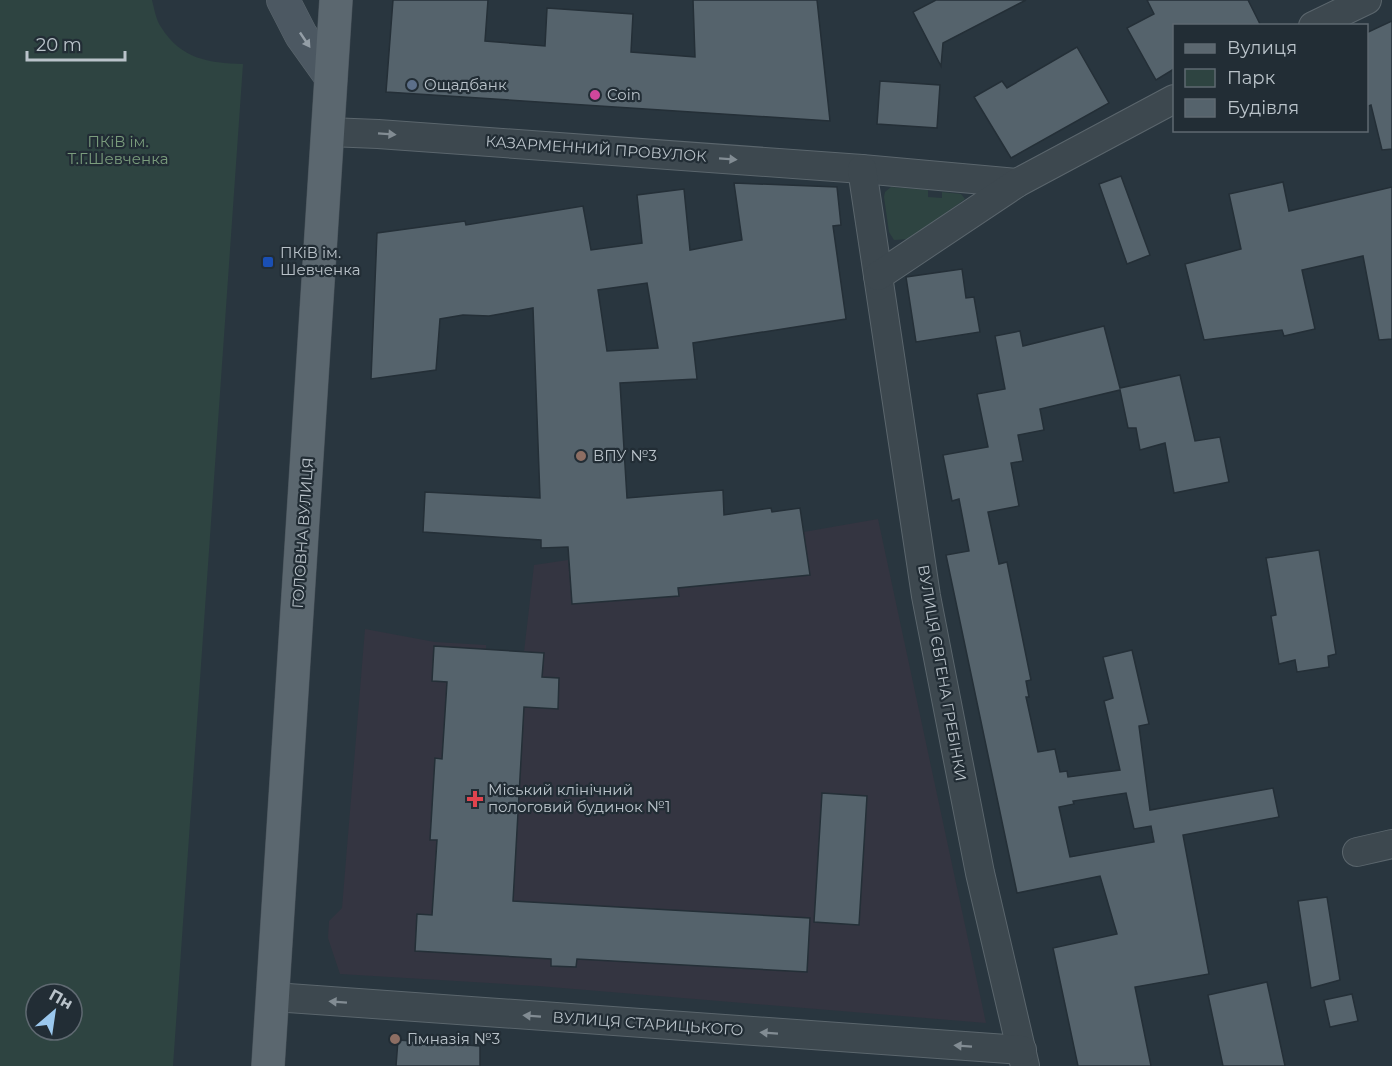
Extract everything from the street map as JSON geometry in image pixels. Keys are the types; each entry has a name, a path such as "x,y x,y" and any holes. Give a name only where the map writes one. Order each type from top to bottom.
{"main road":[{"path":"283,0 301,35 331,77"},
{"name":"ГОЛОВНА ВУЛИЦЯ","path":"268,1066 336,0"}],"street":[{"path":"1317,24 1367,0"},
{"path":"878,276 1017,183 1173,100"},
{"name":"КАЗАРМЕННИЙ ПРОВУЛОК","path":"329,132 862,169 1017,183"},
{"name":"ВУЛИЦЯ ЄВГЕНА ГРЕБІНКИ","path":"862,169 927,596 980,873 1023,1058"},
{"path":"1357,852 1392,844"},
{"name":"ВУЛИЦЯ СТАРИЦЬКОГО","path":"274,998 1023,1058"}],"shaded area":[{"path":"878,519 986,1023 538,986 340,974 328,938 329,921 342,908 365,629 435,642 486,645 486,650 524,652 534,565 568,560 572,604 679,596 678,588 738,582 735,544"}],"green space":[{"name":"ПКіВ ім. Т.Г.Шевченка","path":"0,0 152,0 159,24 177,46 187,53 207,60 243,64 173,1066 0,1066"},
{"path":"891,187 928,190 928,197 942,198 942,192 961,194 965,199 910,239 894,240 889,232 884,197 885,192"}],"building":[{"path":"393,0 488,0 485,41 545,46 547,8 633,14 631,52 695,57 693,0 817,0 830,121 386,92"},
{"path":"936,0 1026,0 943,43 941,66 913,12"},
{"path":"1147,0 1248,0 1260,24 1173,24 1173,70 1156,80 1127,28 1154,14"},
{"path":"1392,21 1392,149 1382,150 1371,105 1368,106 1368,32"},
{"path":"1077,47 1109,103 1011,158 974,97 1002,81 1007,88"},
{"path":"880,81 940,85 937,128 877,124"},
{"path":"1121,176 1150,255 1127,264 1099,184"},
{"path":"1283,182 1289,211 1392,187 1392,339 1379,340 1363,256 1302,270 1315,329 1284,336 1282,330 1204,340 1185,264 1241,249 1229,194"},
{"path":"734,183 837,187 841,225 833,226 846,319 693,343 697,379 620,383 627,498 723,490 724,515 771,508 772,512 800,508 810,575 678,588 679,596 572,604 568,547 541,548 541,540 423,532 425,492 540,498 533,308 489,316 463,315 440,319 436,370 371,379 377,233 465,221 466,225 583,206 591,250 642,243 637,195 684,189 690,250 742,240","holes":["647,283 658,348 607,351 598,290"]},
{"path":"962,269 966,298 974,297 980,332 916,342 906,277"},
{"path":"1104,326 1120,388 1180,375 1195,441 1220,437 1229,482 1174,493 1165,443 1140,450 1136,428 1128,428 1120,390 1040,409 1044,430 1018,435 1023,461 1011,463 1019,506 988,512 999,564 1007,562 1031,680 1026,681 1029,697 1026,697 1038,752 1055,749 1060,772 1067,771 1068,777 1120,770 1104,701 1113,698 1103,657 1132,650 1149,724 1139,726 1150,810 1273,788 1279,817 1183,835 1209,974 1135,987 1151,1066 1078,1066 1053,948 1117,934 1100,876 1017,893 946,555 969,551 959,499 952,501 943,455 988,447 977,394 1005,389 995,336 1020,331 1023,346","holes":["1126,793 1134,829 1151,826 1154,842 1070,857 1059,807 1074,804 1073,801"]},
{"path":"1319,550 1336,654 1328,656 1329,667 1297,672 1295,660 1279,664 1271,616 1276,615 1266,558"},
{"path":"434,646 544,653 542,677 559,678 558,709 524,707 513,901 810,918 807,972 577,959 576,967 551,966 551,959 415,951 417,914 432,915 437,840 430,840 435,758 442,759 447,682 432,681"},
{"path":"822,793 867,796 859,925 814,922"},
{"path":"1327,897 1340,980 1311,988 1298,901"},
{"path":"1267,982 1285,1066 1223,1066 1208,995"},
{"path":"1352,994 1358,1021 1330,1027 1324,1000"},
{"path":"398,1040 480,1046 480,1066 396,1066"}],"place":[{"name":"Ощадбанк","path":"412,85"},
{"name":"Coin","path":"595,95"},
{"name":"ПКіВ ім. Шевченка","path":"268,262"},
{"name":"ВПУ №3","path":"581,456"},
{"name":"Міський клінічний пологовий будинок №1","path":"475,799"},
{"name":"Гімназія №3","path":"395,1039"}]}
